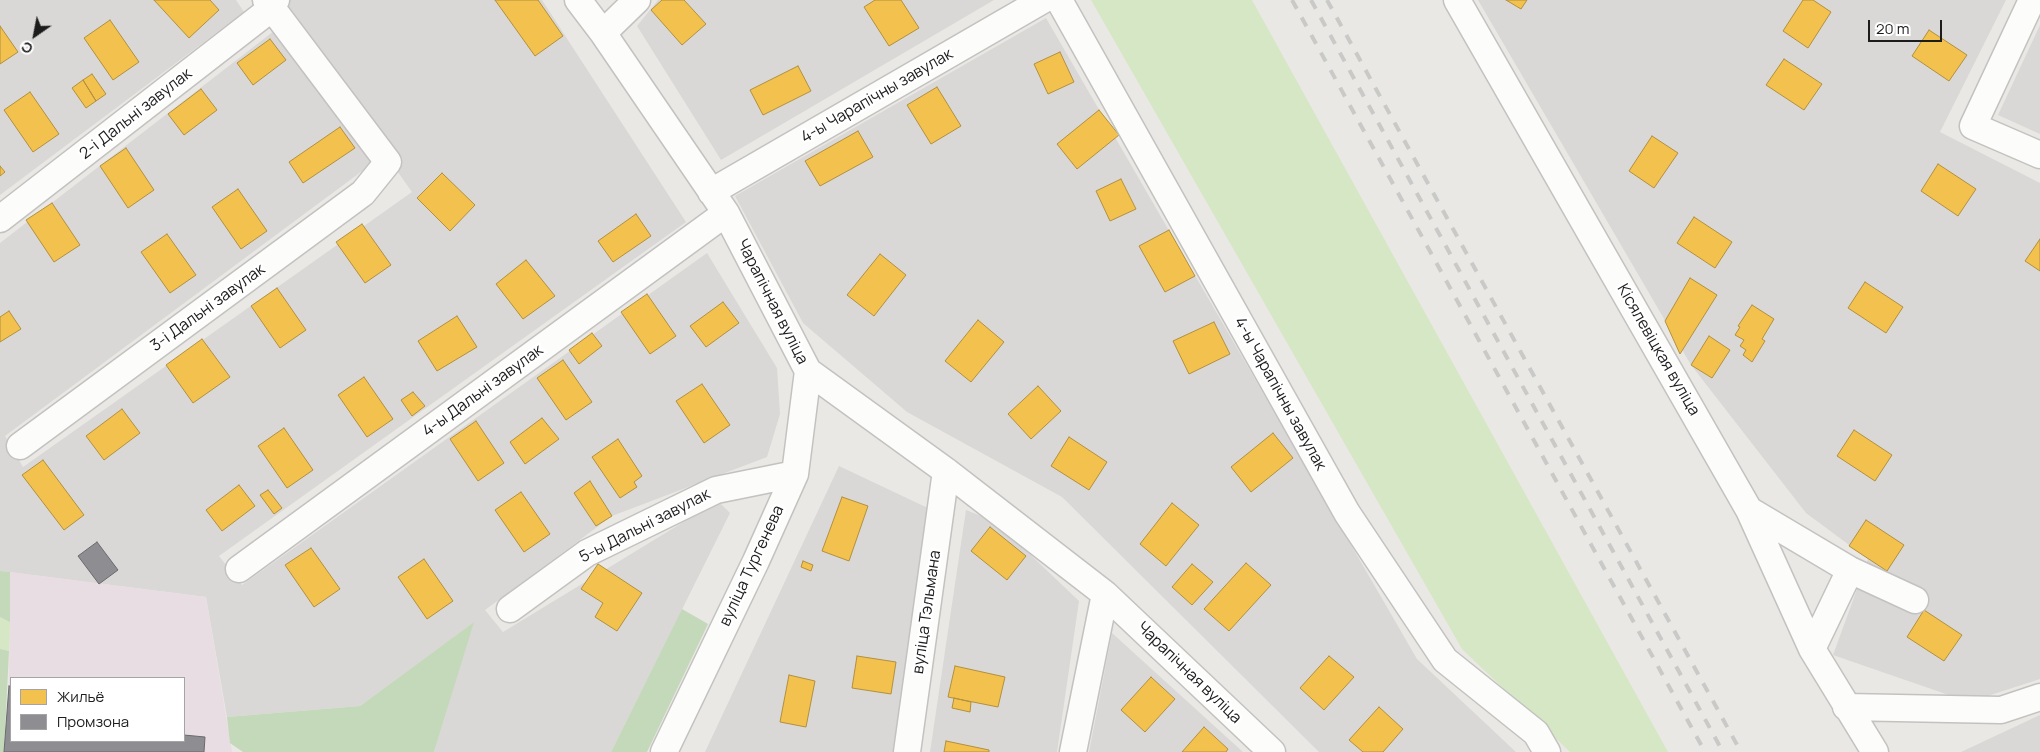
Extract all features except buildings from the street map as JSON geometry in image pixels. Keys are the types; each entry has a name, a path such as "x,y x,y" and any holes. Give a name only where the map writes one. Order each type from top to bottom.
{"street":[{"name":"Чарапічная вуліца","path":"578,0 603,33 726,213 808,371 946,471 1106,594 1272,752"},
{"path":"603,33 636,0"},
{"name":"4-ы Чарапічны завулак","path":"711,192 1043,0"},
{"name":"4-ы Чарапічны завулак","path":"1059,0 1347,514 1445,660 1536,733 1547,752"},
{"name":"Кісялевіцкая вуліца","path":"1457,0 1749,510 1812,648 1875,752"},
{"path":"2032,0 1973,126 2040,155"},
{"name":"3-і Дальні завулак","path":"20,446 363,193 388,162 271,3"},
{"name":"2-і Дальні завулак","path":"0,219 271,3"},
{"name":"4-ы Дальні завулак","path":"239,569 726,213"},
{"name":"вуліца Тургенева","path":"664,752 756,561 795,474 808,371"},
{"name":"вуліца Тэльмана","path":"907,752 946,471"},
{"name":"5-ы Дальні завулак","path":"510,609 587,552 716,490 795,474"},
{"path":"1749,510 1850,570 1915,600"},
{"path":"1812,648 1850,570"},
{"path":"1073,752 1106,594"},
{"path":"1846,707 2001,710 2040,697"}],"shaded area":[{"path":"0,0 236,0 244,12 0,195"},
{"path":"276,0 542,0 686,222 219,556 242,585 707,253 777,368 780,414 767,457 612,516 485,610 503,632 718,501 730,513 611,752 434,752 473,623 360,706 227,717 206,597 0,571 0,243 274,31 373,163 5,436 23,467 412,192"},
{"path":"658,0 994,0 721,160 637,26"},
{"path":"1478,0 2006,0 1940,132 2040,183 2040,679 1969,702 1833,655 1868,559 1806,513 1691,365"},
{"path":"1046,18 1417,659 1516,752 1319,752 1062,497 907,412 803,323 735,196"},
{"path":"2040,25 2040,134 1998,115"},
{"path":"839,466 930,509 894,752 705,752"},
{"path":"966,510 996,522 1079,601 1057,752 930,752"},
{"path":"10,572 206,597 232,752 4,752 9,686"},
{"path":"1112,633 1243,752 1089,752"},
{"path":"2040,715 2040,752 1961,752"}],"green space":[{"path":"1091,0 1252,0 1668,752 1570,752 1462,649"},
{"path":"0,571 10,572 10,622 0,617"},
{"path":"682,609 708,624 647,752 611,752"},
{"path":"0,617 10,622 9,651 0,649"},
{"path":"474,622 434,752 243,752 230,743 227,717 360,706"},
{"path":"0,649 9,651 4,752 0,752"}],"railway":[{"path":"1292,0 1705,752"},
{"path":"1311,0 1723,752"},
{"path":"1327,0 1741,752"}]}
